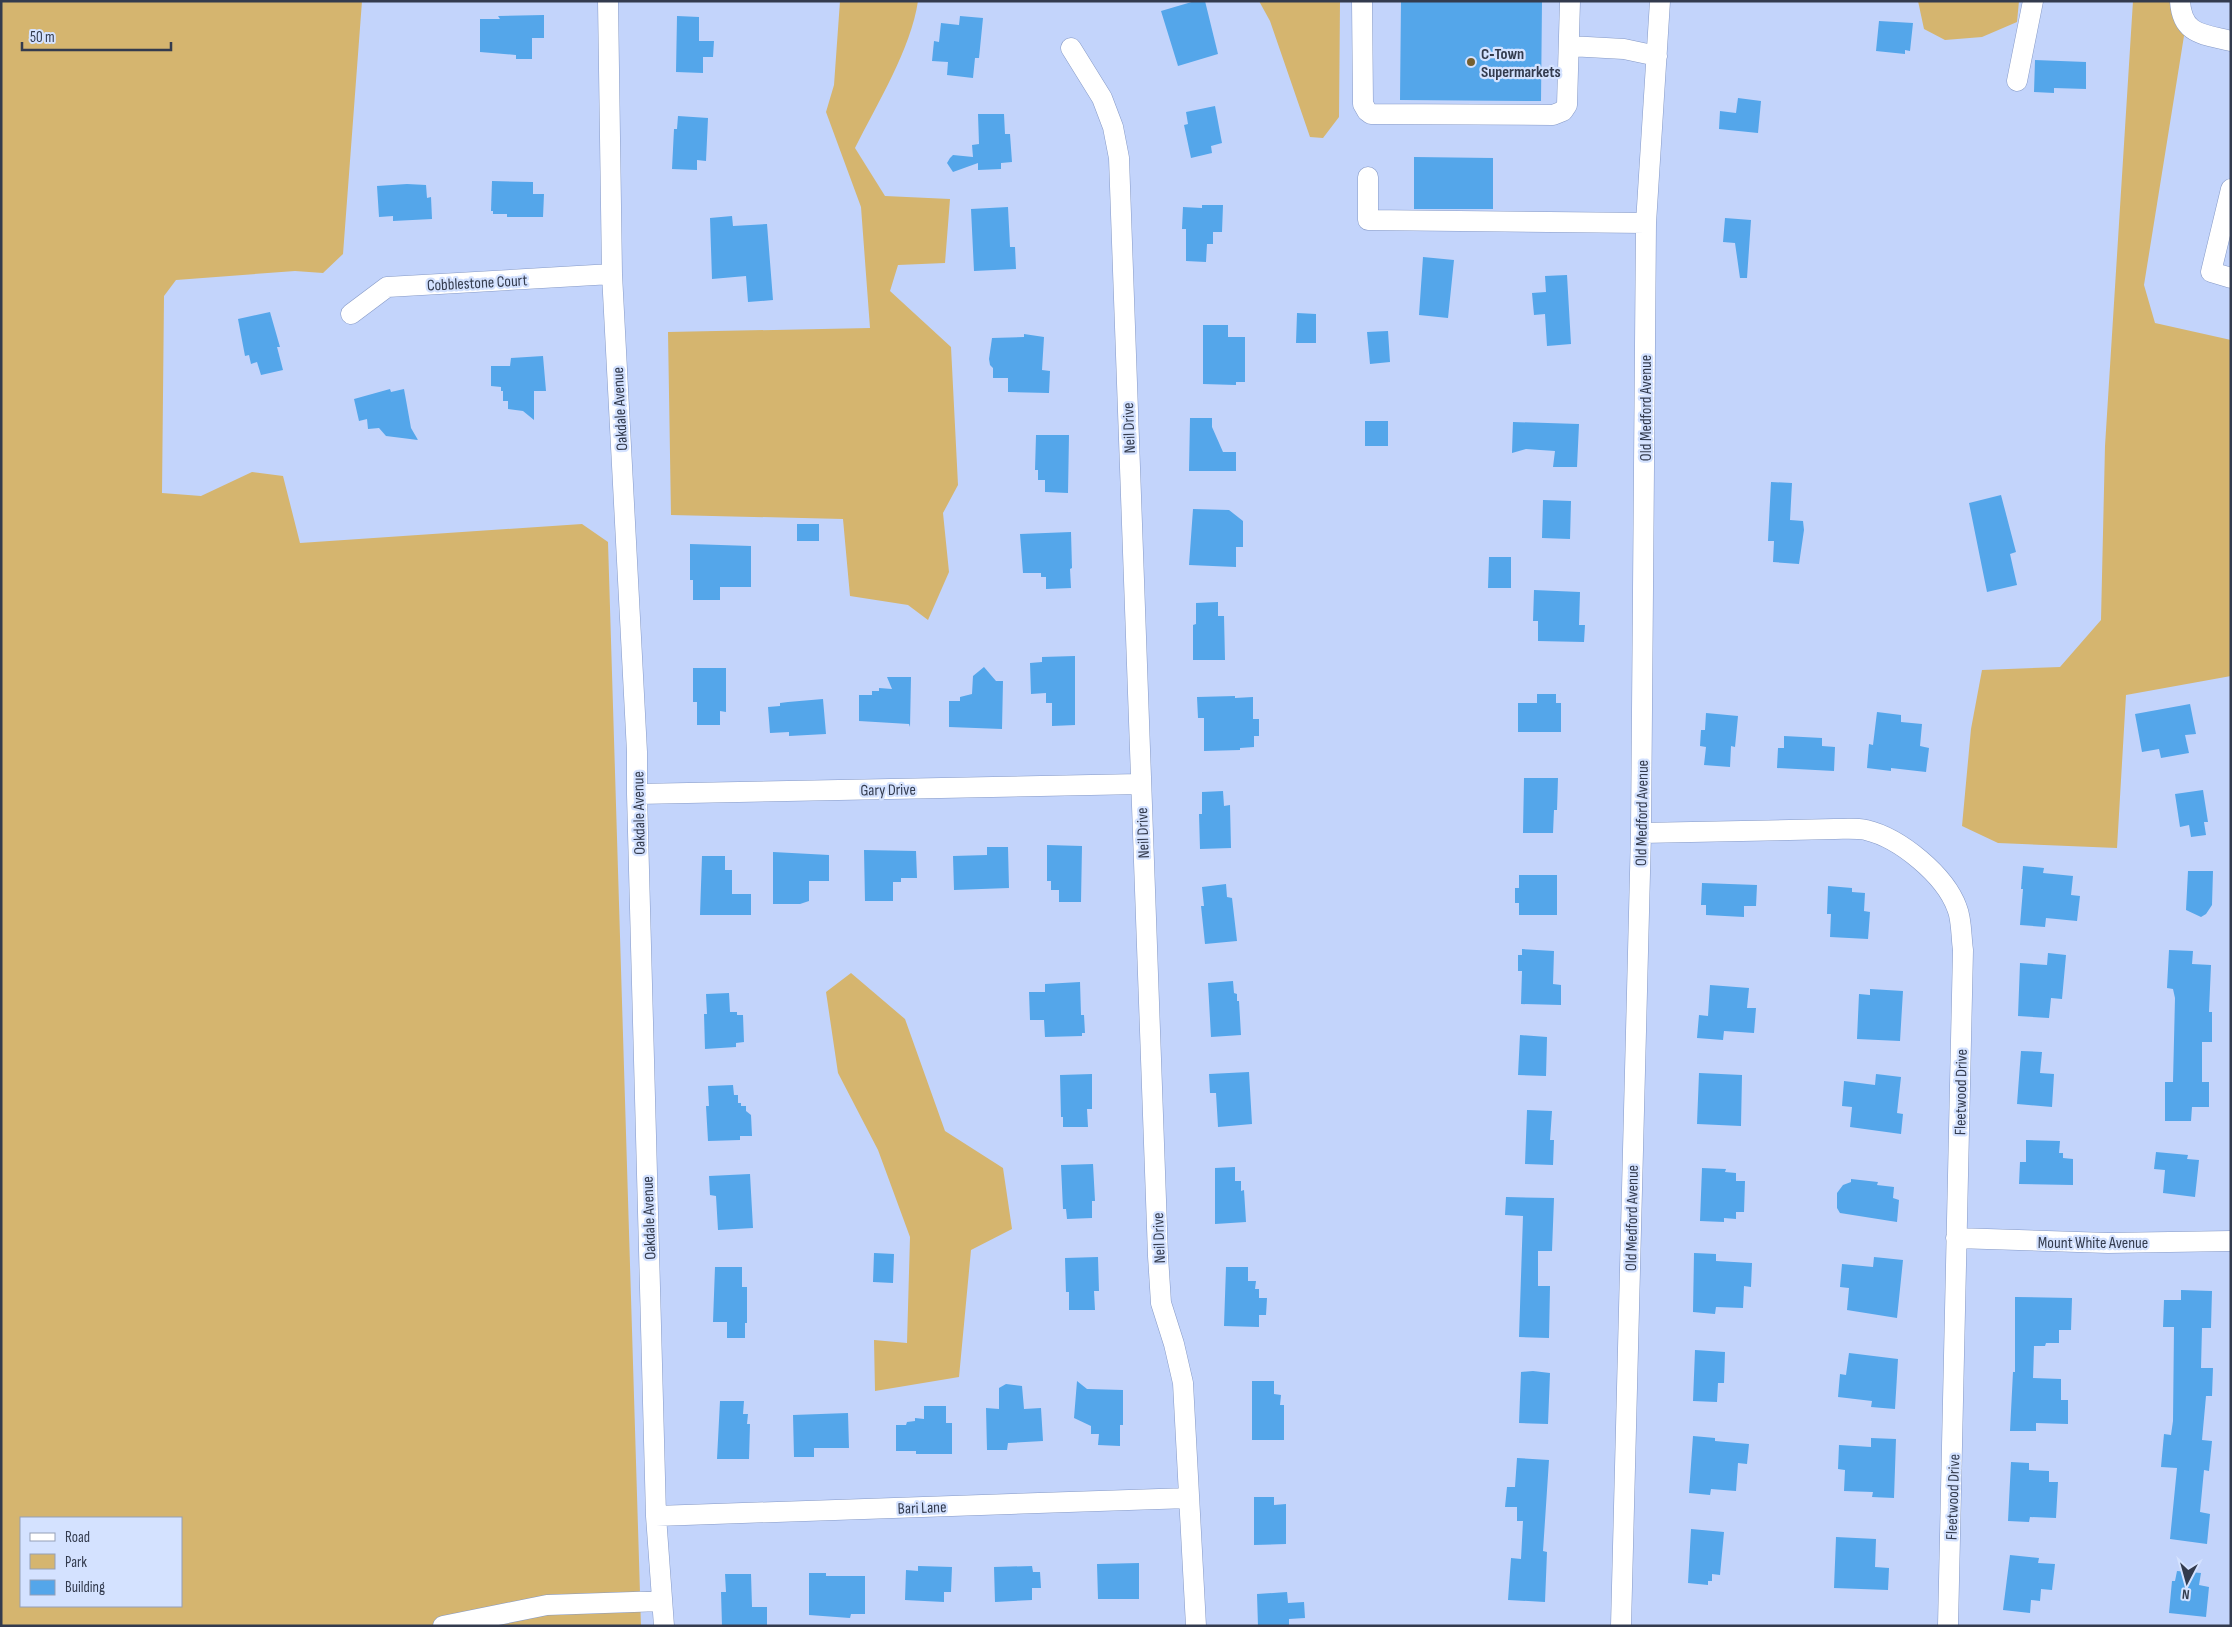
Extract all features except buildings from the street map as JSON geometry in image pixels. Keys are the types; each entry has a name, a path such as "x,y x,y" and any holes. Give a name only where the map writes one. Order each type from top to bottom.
{"street":[{"name":"Oakdale Avenue","path":"608,1 612,274 637,752 656,1516 664,1626"},
{"path":"1362,1 1363,104 1371,114 1553,115 1563,110 1567,105 1570,1"},
{"name":"Old Medford Avenue","path":"1621,1626 1641,833 1646,223 1660,1"},
{"path":"2017,81 2033,1"},
{"path":"2180,1 2181,16 2194,32 2231,41"},
{"path":"1569,46 1624,49 1657,56"},
{"name":"Neil Drive","path":"1071,48 1102,98 1113,127 1119,158 1140,784 1161,1303 1174,1344 1183,1383 1189,1498 1193,1533 1196,1626"},
{"path":"1368,177 1368,220 1646,223"},
{"path":"2231,189 2211,272 2231,278"},
{"name":"Cobblestone Court","path":"351,314 387,287 612,274"},
{"name":"Gary Drive","path":"637,794 1140,784"},
{"name":"Fleetwood Drive","path":"1641,833 1866,830 1897,842 1920,860 1943,883 1958,909 1963,950 1956,1238 1954,1425 1948,1626"},
{"name":"Mount White Avenue","path":"1956,1238 2108,1243 2231,1241"},
{"name":"Bari Lane","path":"656,1516 1189,1498"},
{"path":"443,1626 547,1605 662,1601"}],"green space":[{"path":"1,1 362,1 343,254 323,273 295,271 176,280 164,296 162,493 201,496 252,472 283,476 300,543 582,524 608,542 641,1626 1,1626"},
{"path":"840,1 918,1 901,57 855,148 885,196 950,199 945,263 898,265 890,291 951,347 958,485 943,513 949,572 928,620 908,605 850,596 843,519 671,515 668,332 870,328 861,207 826,112 834,85"},
{"path":"1259,1 1340,1 1339,117 1323,138 1310,137 1270,21"},
{"path":"1918,1 2019,1 2017,22 1982,37 1945,40 1924,29"},
{"path":"2133,1 2183,1 2188,11 2144,285 2155,323 2231,340 2231,676 2126,695 2117,848 1998,843 1962,826 1971,729 1982,670 2060,667 2101,620 2105,446"},
{"path":"851,973 905,1019 945,1131 1003,1168 1012,1229 971,1250 959,1377 875,1391 874,1340 907,1343 910,1237 878,1150 838,1073 826,992"}],"place":[{"name":"C‑Town Supermarkets","path":"1471,62"}]}
